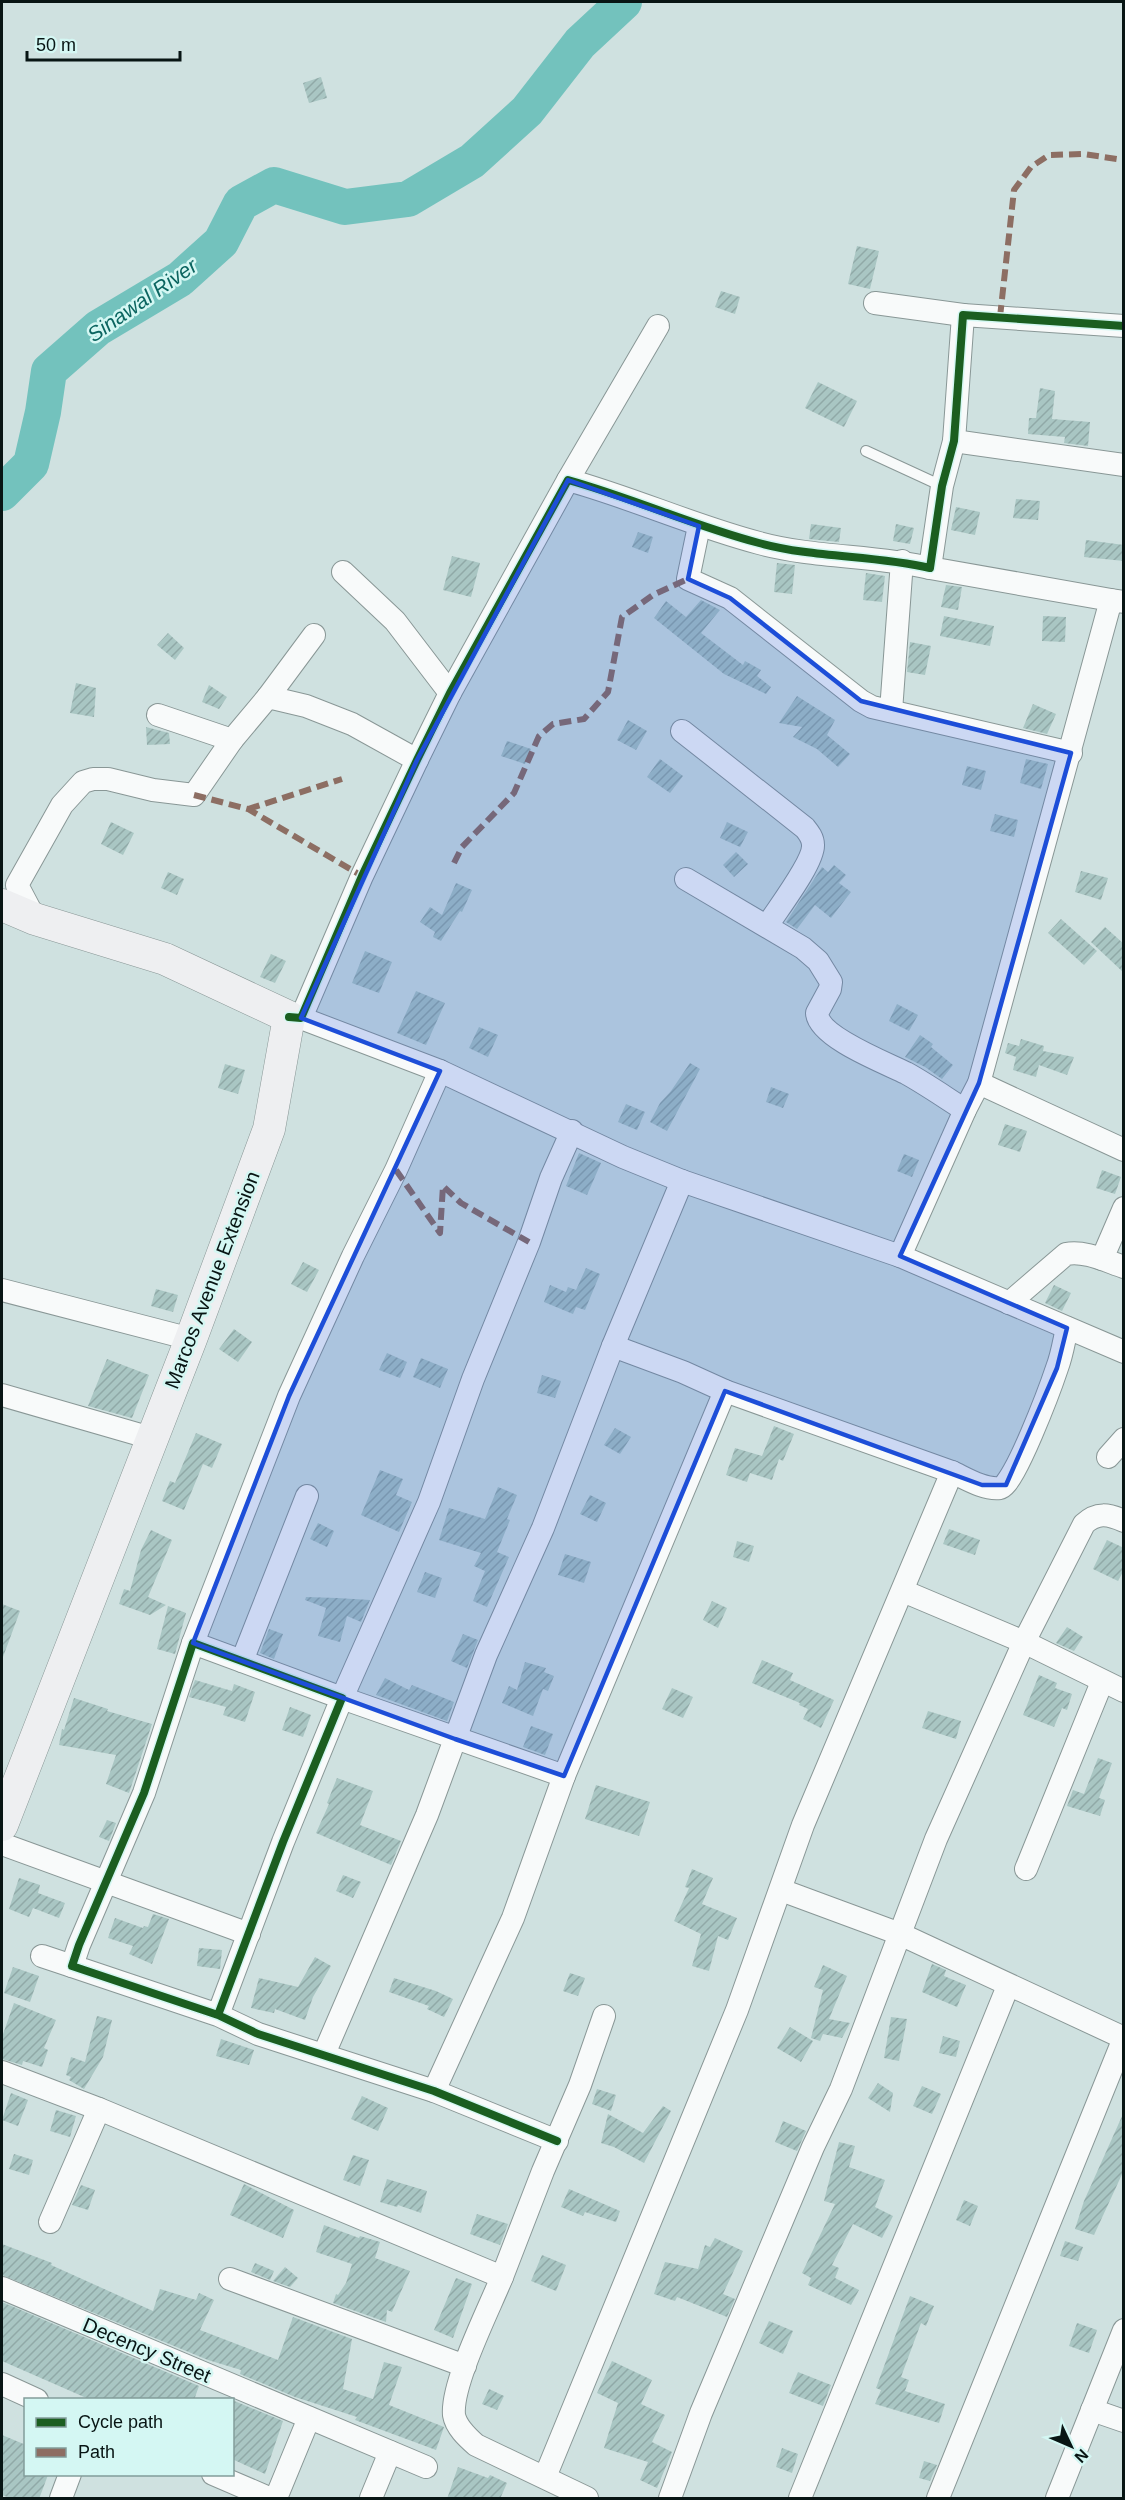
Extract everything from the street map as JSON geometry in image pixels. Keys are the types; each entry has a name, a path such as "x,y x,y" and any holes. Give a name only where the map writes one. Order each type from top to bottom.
{"street":[{"path":"875,303 963,315 1124,326"},
{"path":"930,568 942,486 954,441 963,315"},
{"path":"295,1018 450,693 568,480 658,326"},
{"path":"954,441 1124,465"},
{"path":"568,480 608,491 699,526 761,544 842,556 902,561 1117,601 1071,753 980,1083 965,1110 900,1256"},
{"path":"699,526 688,579 730,598 861,701 891,711 1071,753"},
{"path":"891,711 902,561"},
{"path":"343,572 395,621 450,693"},
{"path":"314,635 268,697 232,740 194,795 153,790 108,779 93,778 83,782 62,804 7,887 35,919 165,959 295,1018 440,1071 572,1131 623,1157 682,1181 900,1256 1124,1352"},
{"path":"268,697 306,706 352,724 417,760"},
{"path":"158,715 232,740"},
{"path":"682,731 805,828 811,836 813,845 811,854 767,926"},
{"path":"686,879 767,926 818,961 831,982 830,989 817,1013 821,1025 857,1051 907,1074 965,1110"},
{"name":"Marcos Avenue Extension","path":"2,1825 191,1339 269,1130 295,1018"},
{"path":"72,1966 144,1793 193,1643 289,1396 396,1170 440,1071"},
{"path":"980,1083 1124,1150"},
{"path":"218,2014 342,1698 429,1502 472,1379 529,1242 551,1178 572,1131"},
{"path":"324,2054 427,1815 486,1655 543,1528 613,1346 682,1181"},
{"path":"1102,1259 1124,1208"},
{"path":"1009,1303 1061,1256 1073,1253 1102,1259 1124,1267"},
{"path":"2,1290 191,1339"},
{"path":"613,1346 683,1372 725,1391 952,1472 982,1485 999,1488 1006,1485 1017,1467 1057,1368 1067,1328"},
{"path":"434,2091 513,1918 564,1776 725,1391"},
{"path":"2,1395 151,1438"},
{"path":"1108,1457 1124,1439"},
{"path":"545,2477 737,2010 803,1825 952,1472"},
{"path":"242,1661 307,1497"},
{"path":"670,2499 701,2413 813,2147 841,2089 936,1839 1024,1642 1084,1524 1100,1514 1124,1521"},
{"path":"903,1590 1024,1642 1124,1691"},
{"path":"193,1643 455,1739 564,1776"},
{"path":"1026,1869 1102,1682"},
{"path":"2,1844 249,1934"},
{"path":"781,1890 900,1934 1124,2038 938,2499"},
{"path":"42,1956 218,2014 258,2034 434,2091 557,2141"},
{"path":"800,2499 1008,1986"},
{"path":"587,2499 476,2445 466,2437 454,2418 454,2404 465,2366 557,2141 604,2016"},
{"path":"2,2072 99,2109 502,2277"},
{"path":"50,2222 99,2109"},
{"path":"230,2279 465,2366"},
{"name":"Decency Street","path":"2,2288 426,2468"},
{"path":"1057,2499 1124,2330"},
{"path":"2,2384 33,2398"},
{"path":"1092,2409 1124,2421"},
{"path":"276,2499 309,2418"},
{"path":"371,2499 390,2452"},
{"path":"61,2499 70,2476"},
{"path":"215,2476 269,2499"}],"lane":[{"path":"866,451 942,486"}],"highlighted area":[{"path":"568,480 699,526 688,579 730,598 861,701 1071,753 979,1083 900,1256 1067,1328 1057,1368 1006,1485 982,1485 725,1391 564,1776 455,1739 193,1643 289,1396 440,1071 301,1018 417,760"}],"building":[{"path":"321,77 327,98 309,103 303,83"},
{"path":"857,246 879,251 870,289 848,284"},
{"path":"721,291 740,297 735,314 715,307"},
{"path":"818,382 857,401 844,427 805,408"},
{"path":"1040,388 1055,391 1052,419 1090,422 1088,446 1064,443 1065,437 1028,434 1029,418 1036,418"},
{"path":"1016,499 1040,501 1038,520 1013,518"},
{"path":"956,507 980,512 975,535 951,530"},
{"path":"811,524 841,528 839,542 809,539"},
{"path":"896,524 914,528 910,544 893,541"},
{"path":"638,532 653,537 648,553 632,547"},
{"path":"1086,540 1124,545 1124,561 1084,557"},
{"path":"452,556 480,563 471,597 443,590"},
{"path":"777,563 795,565 792,594 774,592"},
{"path":"866,573 885,576 882,602 863,600"},
{"path":"946,585 962,587 958,610 941,607"},
{"path":"701,600 720,610 701,633 743,665 745,661 761,670 757,676 771,687 766,694 724,674 654,618 666,601 686,617"},
{"path":"944,616 994,626 990,646 940,636"},
{"path":"1043,616 1066,617 1065,642 1042,641"},
{"path":"168,633 184,648 175,660 157,645"},
{"path":"910,642 931,646 925,675 907,672"},
{"path":"76,683 96,688 94,717 70,713"},
{"path":"209,685 227,697 219,709 202,702"},
{"path":"797,696 835,720 827,735 850,754 838,767 817,749 793,737 802,727 779,723"},
{"path":"1033,704 1056,714 1047,734 1023,728"},
{"path":"628,720 647,731 636,750 617,740"},
{"path":"146,727 169,733 170,744 147,745"},
{"path":"507,741 531,749 525,764 501,756"},
{"path":"660,759 683,776 670,793 647,777"},
{"path":"1026,759 1048,764 1041,789 1020,783"},
{"path":"967,766 986,771 981,790 962,785"},
{"path":"995,814 1018,820 1014,837 990,831"},
{"path":"111,822 134,833 123,855 101,844"},
{"path":"727,822 748,832 740,847 720,838"},
{"path":"736,852 748,864 734,877 723,865"},
{"path":"834,865 846,875 839,883 851,892 831,918 815,905 797,929 786,922 822,867 828,872"},
{"path":"1081,871 1108,878 1101,900 1075,892"},
{"path":"168,872 184,879 177,895 161,888"},
{"path":"456,883 472,890 462,912 460,911 441,941 433,937 435,932 420,922 430,907 442,915"},
{"path":"1061,919 1097,951 1084,965 1048,933"},
{"path":"1105,927 1124,944 1124,973 1091,942"},
{"path":"365,951 392,962 379,993 352,983"},
{"path":"271,954 286,961 275,983 260,977"},
{"path":"416,991 445,1003 426,1045 397,1033"},
{"path":"897,1004 918,1015 909,1031 889,1021"},
{"path":"479,1027 498,1035 488,1057 469,1048"},
{"path":"920,1035 933,1044 931,1047 953,1065 942,1079 905,1057"},
{"path":"1021,1039 1044,1046 1043,1051 1074,1057 1067,1075 1039,1065 1036,1077 1013,1070 1016,1057 1005,1053 1008,1043 1019,1046"},
{"path":"690,1063 700,1069 667,1131 650,1122 660,1103"},
{"path":"225,1064 245,1070 238,1094 218,1088"},
{"path":"771,1087 789,1094 783,1108 766,1102"},
{"path":"626,1104 645,1112 637,1130 618,1122"},
{"path":"1005,1124 1027,1131 1020,1152 998,1145"},
{"path":"579,1153 601,1163 587,1195 566,1186"},
{"path":"904,1154 919,1160 912,1177 897,1171"},
{"path":"1102,1170 1121,1177 1115,1194 1096,1188"},
{"path":"303,1262 319,1270 307,1292 291,1284"},
{"path":"586,1268 600,1274 585,1310 576,1307 573,1314 544,1302 550,1285 566,1292 568,1287 576,1290"},
{"path":"1054,1285 1071,1293 1062,1311 1045,1303"},
{"path":"156,1289 178,1295 173,1312 151,1306"},
{"path":"234,1329 252,1342 238,1362 219,1349"},
{"path":"387,1353 407,1362 400,1378 379,1370"},
{"path":"421,1358 448,1369 440,1388 413,1377"},
{"path":"107,1359 149,1375 132,1418 88,1406"},
{"path":"542,1375 561,1381 555,1398 537,1393"},
{"path":"774,1426 794,1434 783,1461 779,1459 772,1480 750,1473 747,1482 726,1475 735,1448 762,1456"},
{"path":"615,1428 631,1437 620,1454 604,1445"},
{"path":"196,1433 222,1444 212,1468 203,1464 184,1510 162,1501 170,1481 175,1483"},
{"path":"380,1470 403,1479 396,1495 412,1502 399,1532 361,1515"},
{"path":"498,1487 517,1495 497,1552 509,1557 487,1607 473,1601 485,1571 474,1566 481,1553 439,1540 449,1508 485,1519"},
{"path":"590,1495 606,1503 597,1522 580,1514"},
{"path":"318,1523 334,1531 327,1547 310,1539"},
{"path":"949,1529 980,1540 975,1555 943,1544"},
{"path":"151,1530 172,1540 148,1597 166,1605 150,1615 119,1604 124,1589 130,1591 141,1550"},
{"path":"1107,1540 1124,1548 1124,1570 1118,1581 1093,1569"},
{"path":"737,1541 754,1546 749,1562 733,1557"},
{"path":"565,1554 591,1562 584,1583 558,1575"},
{"path":"425,1572 442,1578 435,1598 417,1592"},
{"path":"306,1597 370,1600 361,1622 347,1616 340,1642 318,1636 326,1608 305,1600"},
{"path":"712,1601 727,1608 718,1628 703,1620"},
{"path":"2,1604 20,1611 3,1657 2,1657"},
{"path":"168,1606 186,1613 175,1654 157,1649"},
{"path":"1067,1627 1083,1637 1074,1651 1056,1643"},
{"path":"269,1629 283,1634 274,1659 260,1653"},
{"path":"463,1634 478,1640 467,1668 451,1661"},
{"path":"762,1660 793,1673 790,1680 834,1700 821,1728 803,1719 808,1709 799,1705 800,1703 752,1683"},
{"path":"525,1662 546,1668 544,1672 554,1676 548,1691 543,1689 533,1716 502,1703 509,1686 517,1690"},
{"path":"1039,1675 1057,1683 1055,1688 1072,1694 1067,1710 1062,1708 1054,1727 1023,1715"},
{"path":"385,1678 409,1690 412,1685 454,1702 447,1721 376,1695"},
{"path":"195,1680 232,1691 234,1684 255,1692 245,1722 223,1715 226,1707 189,1697"},
{"path":"672,1688 693,1697 683,1718 662,1709"},
{"path":"74,1698 108,1709 107,1711 152,1724 129,1793 106,1784 116,1755 59,1745 62,1729 64,1730"},
{"path":"290,1707 311,1715 303,1737 282,1730"},
{"path":"928,1711 961,1721 956,1739 922,1728"},
{"path":"531,1726 553,1734 545,1755 523,1747"},
{"path":"1098,1758 1112,1763 1099,1798 1105,1800 1100,1816 1067,1806 1073,1790 1084,1794"},
{"path":"337,1778 373,1791 360,1825 401,1841 391,1865 316,1833 329,1804 327,1803"},
{"path":"596,1785 650,1802 639,1836 585,1819"},
{"path":"107,1820 116,1823 109,1841 99,1837"},
{"path":"692,1869 713,1878 702,1904 737,1918 728,1940 718,1936 709,1971 692,1966 701,1934 674,1921 689,1888 685,1887"},
{"path":"343,1875 361,1882 353,1898 336,1891"},
{"path":"19,1878 40,1885 38,1893 65,1903 59,1918 33,1908 29,1917 9,1909"},
{"path":"153,1914 169,1919 152,1964 129,1954 133,1946 108,1938 115,1918 143,1928 148,1927"},
{"path":"199,1948 222,1950 220,1969 197,1966"},
{"path":"315,1957 331,1966 313,1997 305,2020 275,2009 274,2013 251,2008 259,1978 298,1987"},
{"path":"932,1964 946,1970 944,1976 966,1985 957,2007 922,1992"},
{"path":"823,1965 847,1976 829,2019 850,2023 842,2038 823,2034 820,2041 811,2038 823,1990 814,1987"},
{"path":"13,1967 39,1976 30,2002 4,1993"},
{"path":"570,1973 585,1978 578,1996 563,1991"},
{"path":"394,1978 436,1991 453,1999 444,2017 427,2009 429,2006 389,1992"},
{"path":"14,2003 56,2020 44,2048 48,2050 42,2067 23,2061 22,2065 2,2059 2,2037"},
{"path":"97,2016 112,2020 103,2057 84,2089 69,2080 71,2077 66,2075 71,2057 85,2062"},
{"path":"891,2017 907,2019 899,2061 884,2058"},
{"path":"790,2027 813,2041 801,2062 777,2048"},
{"path":"943,2036 960,2041 956,2057 939,2053"},
{"path":"221,2039 254,2050 249,2065 216,2056"},
{"path":"878,2083 893,2093 890,2112 868,2098"},
{"path":"922,2086 941,2094 932,2114 913,2106"},
{"path":"597,2089 616,2095 611,2111 592,2104"},
{"path":"11,2093 28,2100 18,2126 2,2120"},
{"path":"362,2096 388,2108 378,2131 351,2119"},
{"path":"663,2106 671,2111 644,2163 614,2147 601,2143 608,2114 643,2133"},
{"path":"56,2110 76,2116 70,2137 50,2131"},
{"path":"1123,2114 1124,2170 1094,2235 1075,2229 1084,2201"},
{"path":"783,2121 806,2131 797,2151 775,2142"},
{"path":"839,2142 855,2146 849,2167 885,2180 875,2207 893,2216 882,2238 853,2224 832,2265 839,2268 835,2278 859,2290 851,2305 808,2285 811,2278 802,2273 835,2204 824,2201"},
{"path":"14,2154 33,2160 29,2175 9,2169"},
{"path":"353,2155 369,2160 360,2186 343,2180"},
{"path":"387,2179 427,2191 421,2213 380,2202"},
{"path":"244,2184 294,2210 283,2238 230,2215"},
{"path":"81,2185 95,2190 88,2210 72,2205"},
{"path":"569,2189 620,2211 616,2222 585,2212 583,2216 561,2207"},
{"path":"964,2200 978,2206 970,2226 956,2220"},
{"path":"477,2214 508,2224 500,2245 470,2234"},
{"path":"324,2225 359,2238 360,2236 380,2242 375,2258 410,2271 392,2312 387,2310 386,2322 333,2303 336,2294 338,2295 346,2283 352,2264 316,2252"},
{"path":"715,2238 743,2251 723,2294 735,2299 727,2317 677,2297 675,2301 654,2294 665,2262 698,2269 705,2245 710,2247"},
{"path":"1065,2241 1083,2247 1078,2261 1060,2256"},
{"path":"2,2244 52,2263 51,2265 153,2311 160,2289 196,2300 199,2293 214,2300 200,2330 278,2360 293,2317 352,2339 343,2389 373,2399 384,2362 402,2367 389,2405 444,2427 436,2450 355,2420 357,2417 295,2397 240,2374 241,2370 208,2360 2,2275"},
{"path":"542,2255 566,2265 556,2291 531,2281"},
{"path":"255,2263 274,2271 270,2280 251,2272"},
{"path":"285,2267 298,2278 290,2287 273,2281"},
{"path":"456,2278 472,2284 453,2338 434,2330"},
{"path":"910,2296 934,2306 926,2326 921,2323 901,2377 909,2380 905,2391 945,2404 939,2423 875,2404 881,2390 876,2388"},
{"path":"2,2302 199,2386 195,2398 86,2398 2,2361"},
{"path":"769,2321 793,2331 783,2354 759,2343"},
{"path":"1077,2323 1097,2330 1089,2353 1069,2346"},
{"path":"612,2361 652,2380 641,2404 665,2415 652,2442 672,2452 657,2488 640,2480 648,2462 604,2448 618,2403 597,2393"},
{"path":"798,2372 831,2385 823,2406 789,2393"},
{"path":"489,2389 504,2396 497,2410 482,2404"},
{"path":"234,2401 283,2421 265,2474 234,2460"},
{"path":"2,2435 24,2444 24,2476 48,2476 39,2499 12,2499 2,2495"},
{"path":"782,2448 798,2454 792,2473 776,2467"},
{"path":"924,2461 937,2465 930,2481 919,2478"},
{"path":"458,2467 488,2478 490,2475 507,2483 500,2499 447,2499"}],"waterway":[{"name":"Sinawal River","path":"2,493 31,464 43,412 49,371 98,328 180,279 221,242 241,203 274,185 345,207 408,199 472,161 527,111 580,43 624,2"}],"marked path":[{"path":"1000,317 1014,190 1031,167 1049,155 1083,154 1124,160"},
{"path":"454,863 462,847 514,793 539,736 553,724 584,719 608,692 622,617 653,595 688,579"},
{"path":"248,809 342,779"},
{"path":"194,795 248,809 362,876"},
{"path":"396,1170 440,1233 443,1186 461,1203 529,1242"}],"cycle path":[{"path":"289,1017 301,1018 362,876 450,693 568,480 759,543 780,548 930,568 942,486 954,441 963,315 1124,326"},
{"path":"218,2015 72,1966 144,1793 193,1643 342,1698 283,1842 218,2015 258,2034 434,2091 557,2141"}]}
